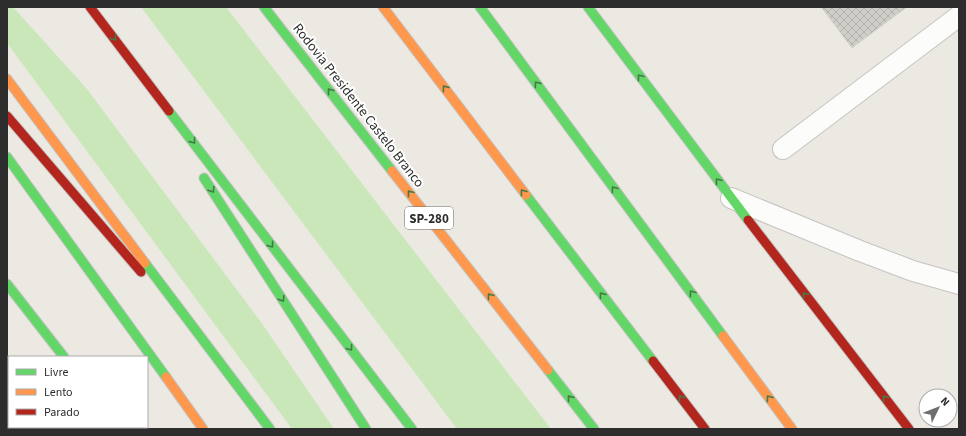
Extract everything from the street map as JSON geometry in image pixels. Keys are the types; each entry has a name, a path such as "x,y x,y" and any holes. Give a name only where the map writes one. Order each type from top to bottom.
{"main road":[{"path":"90,7 412,429"},
{"name":"Rodovia Presidente Castelo Branco","path":"264,7 594,429"},
{"path":"383,7 705,429"},
{"path":"480,7 792,429"},
{"path":"588,7 731,198 909,429"},
{"path":"124,50 183,145"},
{"path":"7,79 270,429"},
{"path":"7,116 226,372"},
{"path":"7,157 203,429"},
{"path":"200,172 366,429"},
{"path":"7,284 63,356"}],"lane":[{"path":"783,149 959,16"},
{"path":"731,198 913,271 959,284"}],"green space":[{"path":"7,7 13,7 87,89 263,325 334,429 292,429 7,43"},
{"path":"141,7 226,7 551,429 457,429"},
{"path":"7,358 8,428 62,429 7,429"}],"building":[{"path":"821,7 907,7 852,48"}],"traffic: fast":[{"path":"264,7 392,171"},
{"path":"480,7 723,336"},
{"path":"588,7 748,220"},
{"path":"169,111 412,429"},
{"path":"7,157 166,377"},
{"path":"204,178 366,429"},
{"path":"526,195 653,361"},
{"path":"145,263 270,429"},
{"path":"7,284 63,356"},
{"path":"548,370 594,429"}],"traffic: slow":[{"path":"383,7 526,195"},
{"path":"7,79 145,263"},
{"path":"392,171 548,370"},
{"path":"723,336 792,429"},
{"path":"166,377 203,429"}],"traffic: jam":[{"path":"90,7 169,111"},
{"path":"7,116 141,272"},
{"path":"748,220 909,429"},
{"path":"653,361 705,429"}]}
